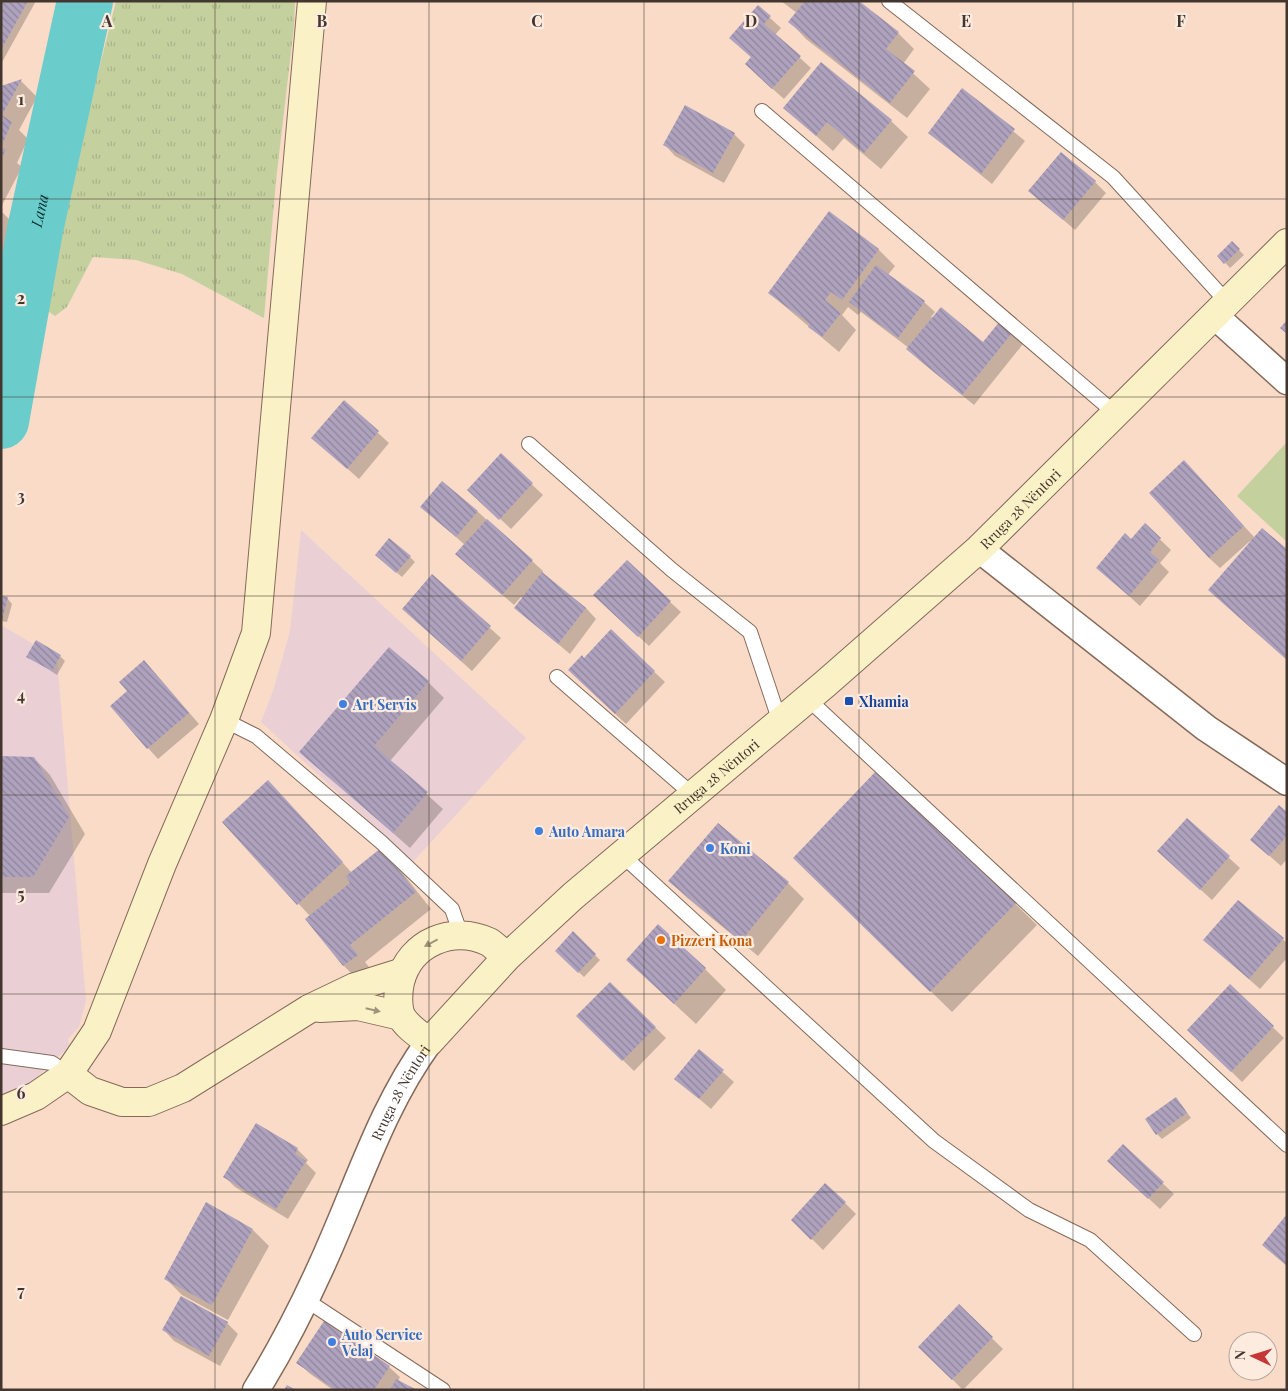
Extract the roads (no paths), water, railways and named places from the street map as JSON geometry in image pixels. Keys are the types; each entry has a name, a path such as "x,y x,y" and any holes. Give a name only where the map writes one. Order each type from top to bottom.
{"main road":[{"path":"1,1111 36,1096 68,1074 98,1031 162,864 224,720 256,633 312,1"},
{"name":"Rruga 28 Nëntori","path":"430,1042 507,957 621,854 808,699 979,549 1287,243"},
{"path":"430,1042 412,1030 401,1016 399,987 403,972 412,957 425,945 440,938 461,935 490,943 507,957"},
{"path":"68,1074 90,1091 122,1102 149,1102 183,1088 309,1009 355,987 403,972"},
{"path":"309,1009 358,1006 401,1016"}],"street":[{"path":"1221,309 1287,381"},
{"path":"979,549 1206,728 1287,782"},
{"name":"Rruga 28 Nëntori","path":"256,1390 288,1336 306,1300 386,1113 407,1072 430,1042"}],"lane":[{"path":"888,1 1113,177 1221,309"},
{"path":"762,111 1116,414"},
{"path":"529,444 672,570 750,632 780,722"},
{"path":"557,678 693,796"},
{"path":"808,699 1287,1145"},
{"path":"224,720 256,736 381,842 452,908 461,935"},
{"path":"621,854 934,1140 1029,1210 1090,1240 1194,1334"},
{"path":"1,1056 52,1063 68,1074"},
{"path":"306,1300 443,1390"}],"waterway":[{"name":"Lana","path":"1,421 35,230 85,1"}],"place":[{"name":"Xhamia","path":"849,701"},
{"name":"Art Servis","path":"343,704"},
{"name":"Auto Amara","path":"539,831"},
{"name":"Koni","path":"710,848"},
{"name":"Pizzeri Kona","path":"661,940"},
{"name":"Auto Service Velaj","path":"332,1342"}]}
